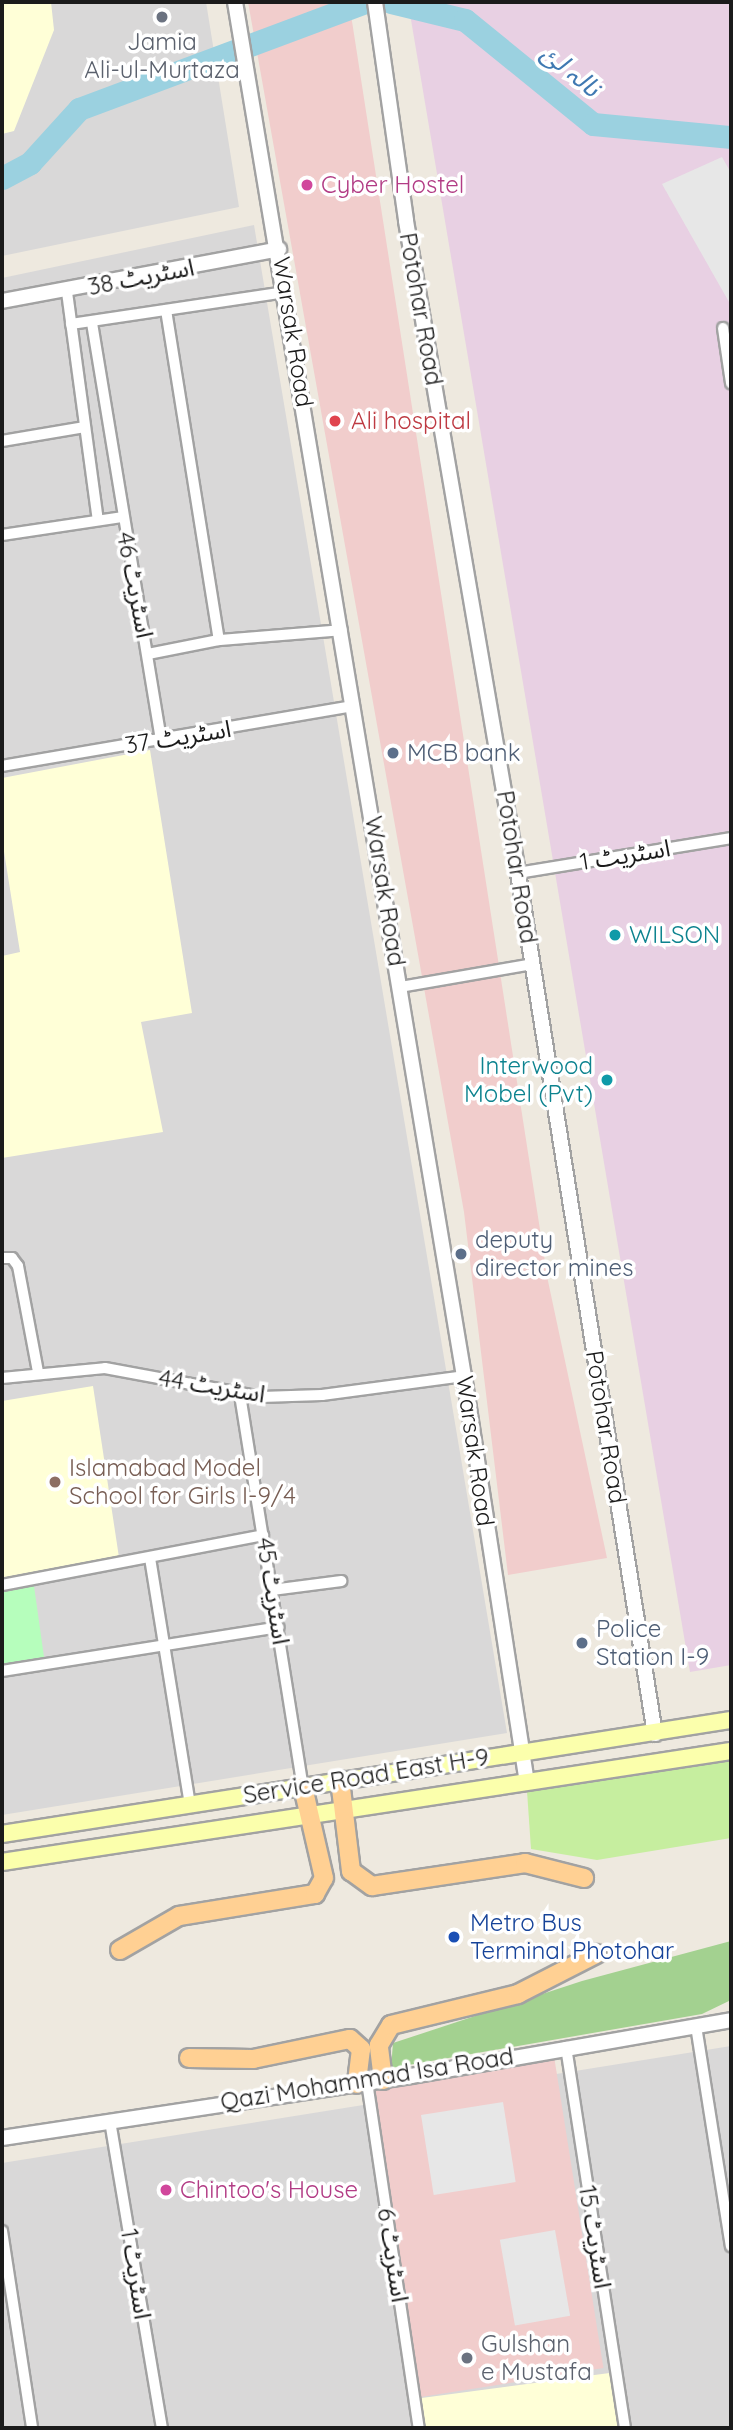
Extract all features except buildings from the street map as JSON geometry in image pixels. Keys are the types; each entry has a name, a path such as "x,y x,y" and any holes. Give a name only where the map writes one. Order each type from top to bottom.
{"main road":[{"name":"Service Road East H-9","path":"2,1834 731,1720"},
{"name":"Service Road East H-9","path":"2,1862 731,1751"},
{"path":"340,1780 351,1871 372,1886 525,1863 584,1878"},
{"path":"120,1950 179,1916 315,1894 324,1878 303,1787"},
{"path":"54,1827 59,1854"},
{"path":"369,2082 379,2045 390,2025 518,1994 596,1954"},
{"path":"189,2058 253,2059 350,2039 361,2049 369,2082"}],"street":[{"name":"Warsak Road","path":"235,2 254,96 342,630 464,1376 527,1782"},
{"name":"Potohar Road","path":"375,2 406,221 533,964 655,1734"},
{"name":"اسٹریٹ 38","path":"2,301 67,292 279,249"},
{"path":"67,292 98,520"},
{"path":"71,324 92,323 286,292"},
{"path":"166,310 219,640"},
{"name":"اسٹریٹ 46","path":"92,323 122,517 148,654 219,640 342,630"},
{"path":"723,328 731,383"},
{"path":"2,441 85,427"},
{"path":"2,535 122,517"},
{"path":"148,654 161,738"},
{"name":"اسٹریٹ 37","path":"2,766 354,706"},
{"name":"اسٹریٹ 1","path":"518,873 731,838"},
{"path":"400,987 533,964"},
{"path":"2,1258 12,1258 18,1266 38,1372"},
{"name":"اسٹریٹ 44","path":"2,1378 38,1372 105,1368 240,1395 321,1395 464,1376"},
{"name":"اسٹریٹ 45","path":"240,1395 303,1787"},
{"path":"2,1585 264,1535"},
{"path":"150,1558 190,1804"},
{"path":"272,1590 341,1581"},
{"path":"2,1671 164,1647 279,1626"},
{"name":"Qazi Mohammad Isa Road","path":"2,2138 369,2082 731,2020"},
{"path":"696,2026 727,2187 731,2246"},
{"name":"اسٹریٹ 15","path":"566,2047 625,2428"},
{"name":"اسٹریٹ 6","path":"369,2082 419,2428"},
{"name":"اسٹریٹ 1","path":"110,2120 162,2428"},
{"path":"2,2231 32,2428"}],"shaded area":[{"path":"2,2 206,2 239,207 2,256"},
{"path":"2,2 51,2 54,30 14,131 2,134"},
{"path":"248,2 349,2 548,1281 607,1558 508,1575 464,1212"},
{"path":"408,2 731,2 731,1665 690,1672"},
{"path":"722,157 731,173 729,302 662,184"},
{"path":"254,225 507,1733 2,1815 2,278"},
{"path":"150,750 192,1013 141,1022 163,1132 2,1158 2,956 20,952 2,839 2,778"},
{"name":"Islamabad Model School for Girls I-9/4","path":"93,1386 120,1564 2,1583 2,1401"},
{"path":"731,2046 731,2428 2,2428 2,2163"},
{"path":"554,2056 603,2368 421,2397 371,2085"},
{"path":"503,2102 516,2182 434,2195 421,2115"},
{"path":"555,2230 570,2316 515,2325 500,2240"},
{"path":"617,2372 625,2428 419,2428 414,2399"}],"green space":[{"path":"34,1586 44,1657 2,1664 2,1592"},
{"path":"731,1761 731,1838 597,1860 531,1849 527,1791"},
{"path":"731,1941 731,2000 702,2014 391,2068 393,2043 582,1981"}],"waterway":[{"name":"نالہ لئ","path":"2,178 30,163 79,109 365,2"},
{"name":"نالہ لئ","path":"391,2 465,20 593,124 731,137"}],"place":[{"name":"Jamia Ali-ul-Murtaza","path":"162,17"},
{"name":"Cyber Hostel","path":"307,185"},
{"name":"Ali hospital","path":"335,421"},
{"name":"MCB bank","path":"393,753"},
{"name":"WILSON","path":"615,935"},
{"name":"Interwood Mobel (Pvt)","path":"607,1080"},
{"name":"deputy director mines","path":"461,1254"},
{"name":"Islamabad Model School for Girls I-9/4","path":"55,1482"},
{"name":"Police Station I-9","path":"582,1643"},
{"name":"Metro Bus Terminal Photohar","path":"454,1937"},
{"name":"Chintoo's House","path":"166,2190"},
{"name":"Gulshan e Mustafa","path":"467,2358"}]}
